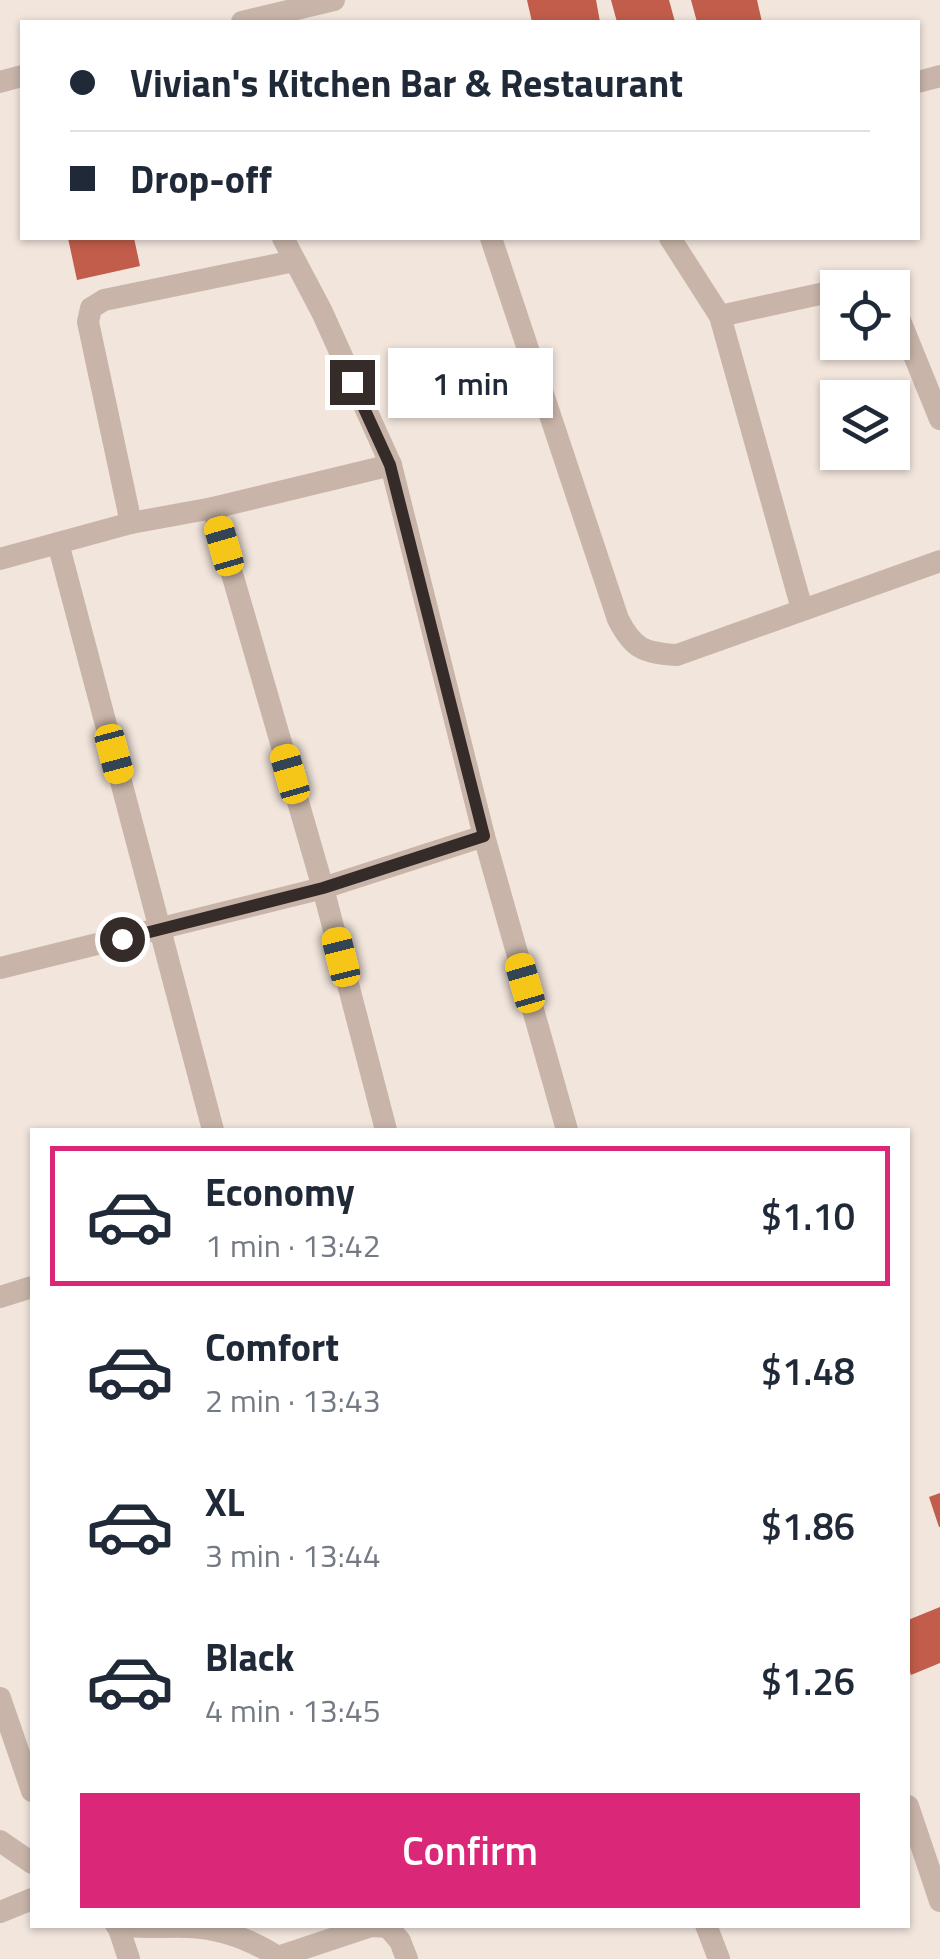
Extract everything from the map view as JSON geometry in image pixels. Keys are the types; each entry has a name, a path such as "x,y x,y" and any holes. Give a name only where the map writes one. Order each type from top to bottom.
{"street":[{"path":"250,20 334,0"},
{"path":"284,240 322,312 390,465 484,836 565,1128"},
{"path":"492,240 618,619 629,640 651,653 677,654 940,560"},
{"path":"671,240 720,316 802,609"},
{"path":"132,522 88,322 91,308 104,300 294,261"},
{"path":"720,316 820,294"},
{"path":"910,345 940,419"},
{"path":"0,559 132,522 213,508 390,465"},
{"path":"213,508 323,888 385,1128"},
{"path":"58,543 212,1128"},
{"path":"2,959 161,930 323,888 484,836"},
{"path":"0,1297 30,1288"},
{"path":"0,1698 30,1785"},
{"path":"910,1812 940,1900"},
{"path":"0,1841 30,1861"},
{"path":"0,1912 30,1900"},
{"path":"118,1928 130,1959"},
{"path":"205,1928 250,1940 278,1958 365,1928"},
{"path":"389,1928 400,1940 407,1959"},
{"path":"707,1928 719,1959"}],"building":[{"path":"527,0 596,0 600,20 532,20"},
{"path":"611,0 669,0 674,20 616,20"},
{"path":"691,0 757,0 762,20 696,20"},
{"path":"68,240 134,240 140,266 77,280"},
{"path":"940,1493 940,1527 939,1527 929,1497"},
{"path":"940,1607 940,1663 911,1675 910,1672 910,1619"}],"route":[{"path":"122,939 323,888 484,836 390,465 352,382"}]}
